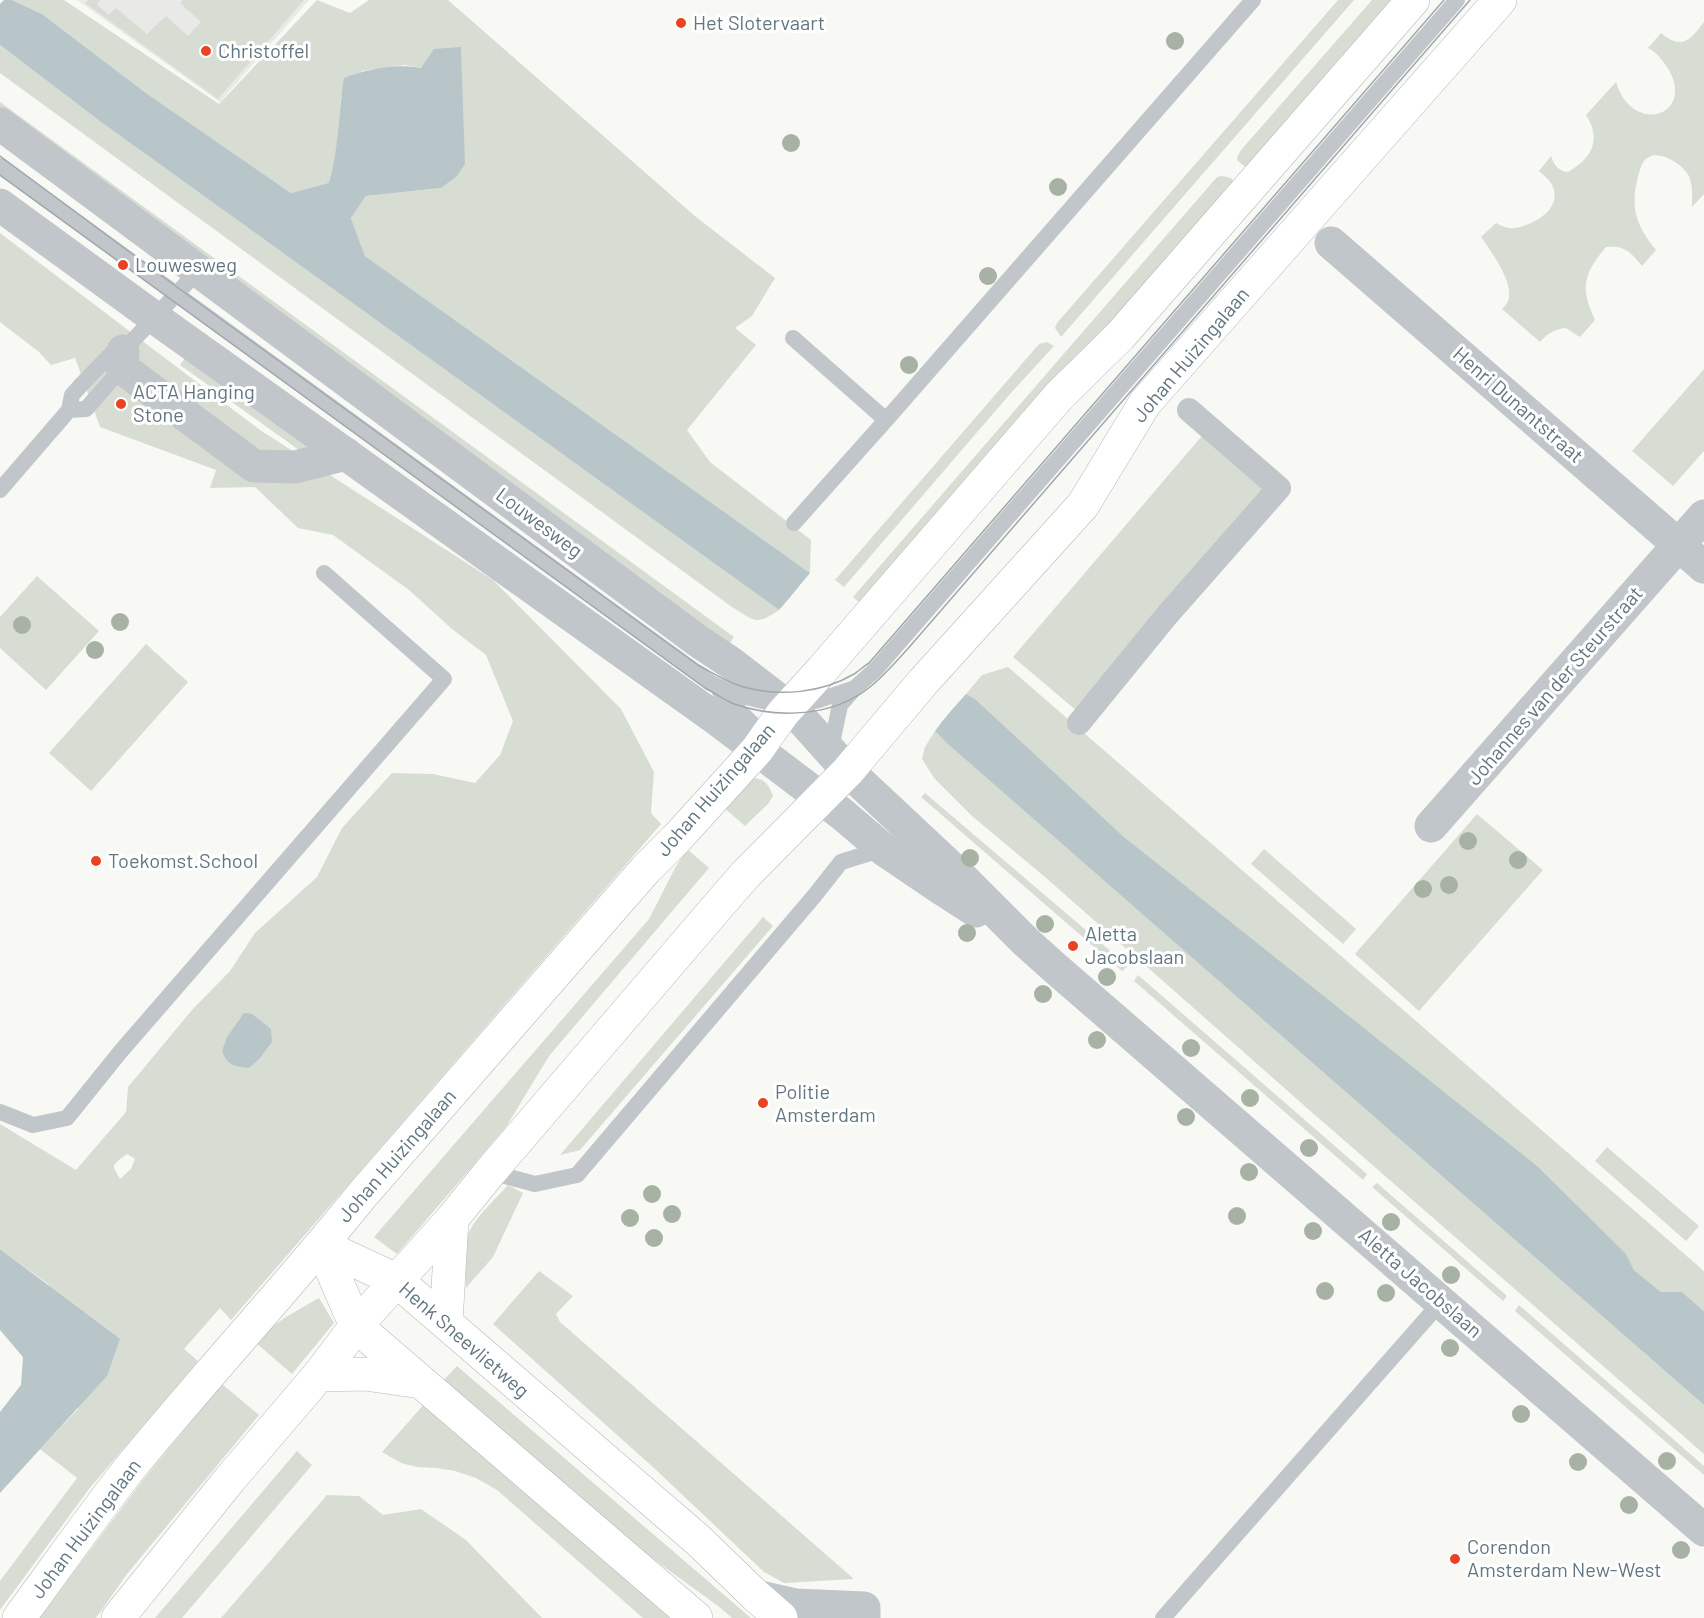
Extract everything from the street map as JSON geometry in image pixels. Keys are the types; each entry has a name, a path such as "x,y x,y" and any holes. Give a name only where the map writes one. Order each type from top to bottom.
{"main road":[{"name":"Johan Huizingalaan","path":"19,1618 129,1470 363,1194 638,878 678,837 761,743 789,706 1059,396 1120,336 1413,0"},
{"name":"Johan Huizingalaan","path":"118,1618 230,1479 319,1375 356,1326 452,1219 738,882 820,798 839,762 915,692 1083,505 1146,403 1500,0"},
{"path":"446,1323 452,1219"},
{"name":"Henk Sneevlietweg","path":"321,1245 396,1281 698,1540 781,1618"},
{"path":"321,1245 356,1326 696,1618"},
{"path":"319,1375 365,1374 421,1382"}],"street":[{"name":"Louwesweg","path":"0,124 188,283 789,706 839,762"},
{"path":"0,205 672,687 761,743"},
{"name":"Henri Dunantstraat","path":"1331,243 1704,567"},
{"path":"123,359 254,466 295,466 346,454"},
{"name":"Johan Huizingalaan","path":"1079,723 1168,614 1279,488 1189,410"},
{"name":"Johannes van der Steurstraat","path":"1431,826 1704,516"},
{"name":"Aletta Jacobslaan","path":"761,743 820,798 883,849 1026,942"},
{"name":"Aletta Jacobslaan","path":"839,762 957,873 1026,942 1704,1530"},
{"path":"756,1596 796,1605 864,1608 864,1618"}],"lane":[{"path":"794,523 1254,0"},
{"name":"Johan Huizingalaan","path":"839,762 840,705 881,663 1457,0"},
{"name":"Louwesweg","path":"0,166 188,283 711,683 749,698 789,706"},
{"path":"0,490 69,410 86,410 155,318 188,283"},
{"path":"793,338 886,420"},
{"path":"0,1112 33,1125 66,1118 444,679 324,573"},
{"path":"711,683 761,743"},
{"name":"Johan Huizingalaan","path":"789,706 856,687"},
{"path":"490,1172 535,1184 577,1175 841,862 883,849"},
{"path":"1163,1618 1441,1302"}],"shaded area":[{"path":"4,0 12,0 42,14 146,93 291,193 329,183 335,157 344,78 382,68 401,66 421,68 434,49 461,47 465,164 457,176 441,188 366,196 351,218 365,256 810,573 800,585 949,713 966,694 976,700 1124,837 1537,1166 1626,1254 1634,1270 1661,1292 1682,1292 1704,1311 1704,1405 948,744 935,731 941,723 792,595 779,610 101,122 0,45 0,4"},
{"path":"12,0 64,0 219,104 317,0 350,13 369,0 448,0 696,217 775,278 752,316 735,328 756,345 687,430 710,462 811,540 810,573 365,256 351,218 366,196 441,188 462,96 461,47 421,68 405,65 362,71 341,96 335,164 329,184 291,193 146,93 42,14"},
{"name":"Christoffel","path":"77,0 309,0 220,102"},
{"name":"Christoffel","path":"88,0 100,0 97,5 109,15 116,8 147,34 166,16 188,36 201,22 180,3 183,0 304,0 218,99 85,3"},
{"path":"1338,0 1354,0 1061,337 1055,328 1057,323"},
{"path":"1372,0 1401,0 1249,170 1237,160 1242,149"},
{"path":"1704,22 1704,194 1692,207 1691,182 1688,174 1679,165 1666,158 1654,155 1646,159 1638,177 1635,207 1639,224 1656,250 1642,266 1635,257 1622,248 1606,247 1592,266 1586,282 1587,299 1595,320 1580,337 1566,328 1558,329 1540,342 1502,309 1509,298 1507,282 1500,265 1481,237 1496,223 1509,228 1522,227 1545,214 1554,201 1555,193 1551,183 1539,171 1551,156 1557,167 1568,172 1583,161 1592,148 1594,140 1591,124 1586,115 1616,82 1624,99 1634,109 1646,114 1658,114 1667,109 1674,100 1675,88 1670,72 1658,55 1648,48 1661,33 1674,41 1685,41"},
{"path":"0,45 101,122 779,610 756,620 732,607 0,73"},
{"path":"0,102 734,637 727,647 0,115"},
{"path":"1217,177 1231,178 1236,184 860,603 853,597"},
{"path":"0,233 260,430 493,580 621,709 654,772 651,813 661,824 231,1320 220,1308 184,1349 198,1361 89,1489 0,1610 0,1581 77,1478 40,1449 78,1409 48,1284 0,1249 0,1124 76,1170 126,1112 128,1087 192,1010 230,971 255,933 317,877 342,828 392,773 433,774 475,783 500,755 513,721 486,655 452,629 409,590 333,535 298,528 255,487 210,488 216,470 100,427 75,358 51,365 39,352 0,322","holes":["127,1154 135,1159 131,1169 120,1179 114,1165"]},
{"path":"1047,342 1054,346 844,587 835,580 1039,344"},
{"path":"191,350 320,443 299,450 180,365"},
{"path":"1704,369 1704,451 1673,486 1632,451"},
{"path":"1207,430 1270,487 1077,711 1013,657"},
{"path":"37,576 99,631 46,690 0,648 0,617"},
{"path":"146,644 188,682 91,791 49,753"},
{"path":"1008,667 1704,1271 1704,1311 1682,1292 1661,1292 1634,1270 1626,1254 1124,837 966,694 982,675"},
{"path":"935,731 1704,1405 1704,1454 1045,877 972,816 934,778 922,759 925,747"},
{"path":"754,778 767,784 773,796 768,804 745,826 723,807 746,781"},
{"path":"925,793 1128,966 1122,971 921,797"},
{"path":"1477,814 1543,870 1419,1011 1355,954"},
{"path":"687,849 709,868 549,1056 506,1127 397,1254 374,1237 649,919"},
{"path":"1264,849 1356,929 1343,944 1251,864"},
{"path":"763,917 773,926 580,1150 560,1155"},
{"path":"1138,975 1367,1174 1363,1180 1134,981"},
{"path":"244,1013 252,1014 271,1029 272,1042 249,1068 232,1064 222,1051 227,1037"},
{"path":"1607,1147 1699,1226 1686,1241 1595,1161"},
{"path":"1377,1183 1507,1296 1503,1301 1372,1187"},
{"path":"508,1185 523,1193 493,1257 466,1288 467,1236 483,1212"},
{"path":"0,1249 120,1339 107,1376 0,1493 0,1412 21,1385 23,1357 0,1330"},
{"path":"539,1271 573,1296 556,1314 560,1322 854,1579 784,1583 764,1572 654,1468 493,1324"},
{"path":"319,1298 334,1323 292,1374 255,1342 277,1323"},
{"path":"1519,1305 1704,1466 1704,1475 1515,1311"},
{"path":"457,1366 751,1618 732,1618 587,1511 442,1382"},
{"path":"222,1384 259,1415 127,1574 96,1618 39,1618 143,1480"},
{"path":"425,1403 672,1618 643,1618 497,1490 476,1478 455,1471 401,1463 382,1452"},
{"path":"297,1451 312,1465 182,1618 155,1618"},
{"path":"327,1495 359,1496 383,1515 421,1509 466,1540 542,1618 221,1618"}],"pier":[{"path":"801,584 950,712 940,724 791,596"}],"tram line":[{"path":"0,156 698,665 744,687 771,692 800,691 842,680 869,663 1444,0"},
{"path":"0,175 705,688 734,704 751,709 787,713 822,710 855,697 870,687 895,663 1470,0"}],"place":[{"name":"Het Slotervaart","path":"681,23"},
{"name":"Christoffel","path":"206,51"},
{"name":"Louwesweg","path":"123,265"},
{"name":"ACTA Hanging Stone","path":"121,404"},
{"name":"Toekomst.School","path":"96,861"},
{"name":"Aletta Jacobslaan","path":"1073,946"},
{"name":"Politie Amsterdam","path":"763,1103"},
{"name":"Corendon Amsterdam New-West","path":"1455,1559"}]}
